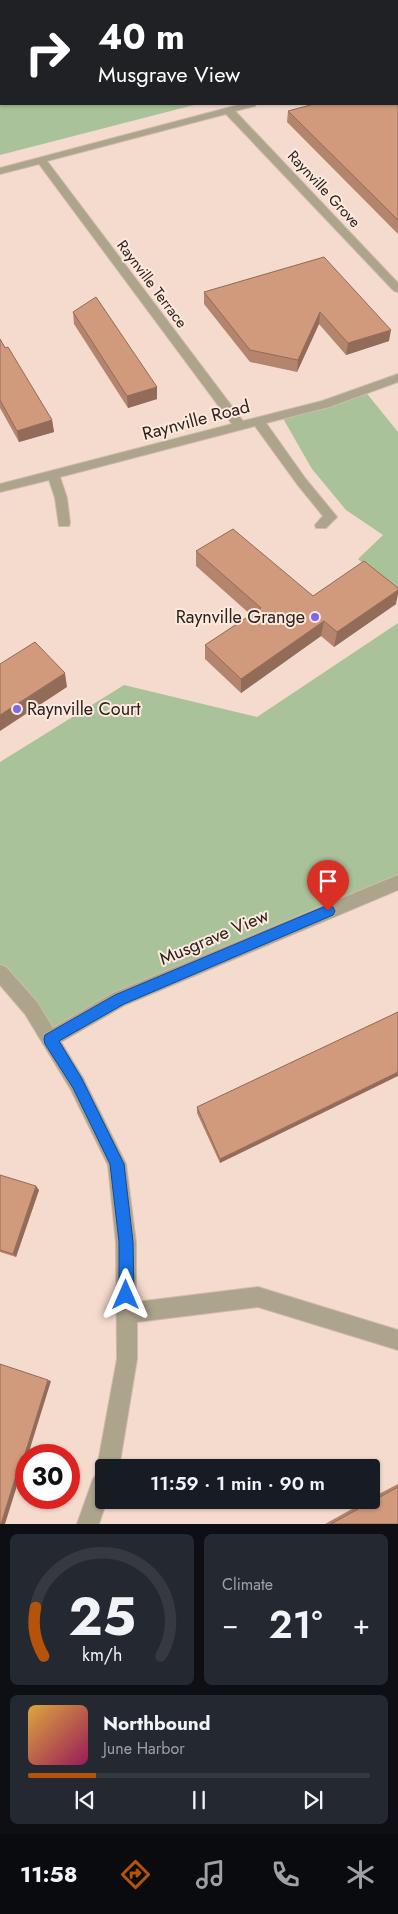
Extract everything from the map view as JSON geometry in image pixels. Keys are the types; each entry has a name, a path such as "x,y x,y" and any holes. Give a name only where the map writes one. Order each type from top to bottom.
{"street":[{"path":"0,171 248,105"},
{"name":"Raynville Grove","path":"228,110 398,289"},
{"name":"Raynville Terrace","path":"41,160 240,426"},
{"name":"Raynville Road","path":"0,488 54,476 325,404 398,378"},
{"path":"258,421 301,481 331,517 321,525"},
{"path":"54,476 61,498 64,523"},
{"name":"Musgrave View","path":"50,1039 119,999 398,882"},
{"path":"0,973 31,1008 50,1039 77,1084 116,1164 126,1242 127,1359 110,1459"},
{"path":"126,1313 258,1297 398,1340"},
{"path":"88,1524 95,1504"}],"green space":[{"path":"0,105 194,105 0,155"},
{"path":"364,390 398,432 398,594 358,559 383,535 346,510 312,469 281,415"},
{"path":"398,623 398,882 119,999 50,1039 0,973 0,762 124,685 257,717"}],"building":[{"path":"310,105 398,105 398,220 288,111"},
{"path":"324,257 391,330 348,343 320,312 298,360 250,350 204,292"},
{"path":"96,297 157,387 127,396 73,312"},
{"path":"0,339 5,348 8,347 52,420 17,431 0,400"},
{"name":"Raynville Grange","path":"233,529 313,596 364,561 398,588 398,590 337,632 324,621 241,679 205,645 261,608 196,551"},
{"name":"Raynville Court","path":"35,642 65,673 0,715 0,664"},
{"path":"398,1012 398,1072 220,1159 197,1107"},
{"path":"0,1175 36,1186 13,1254 0,1250"},
{"path":"0,1364 48,1380 28,1444 15,1444 15,1479 0,1524"},
{"path":"398,1487 398,1524 331,1524 358,1509 380,1509 380,1497"}],"place":[{"name":"Raynville Grange","path":"315,617"},
{"name":"Raynville Court","path":"17,709"}],"route":[{"path":"126,1295 126,1242 116,1164 77,1084 50,1039 119,999 328,911"}]}
